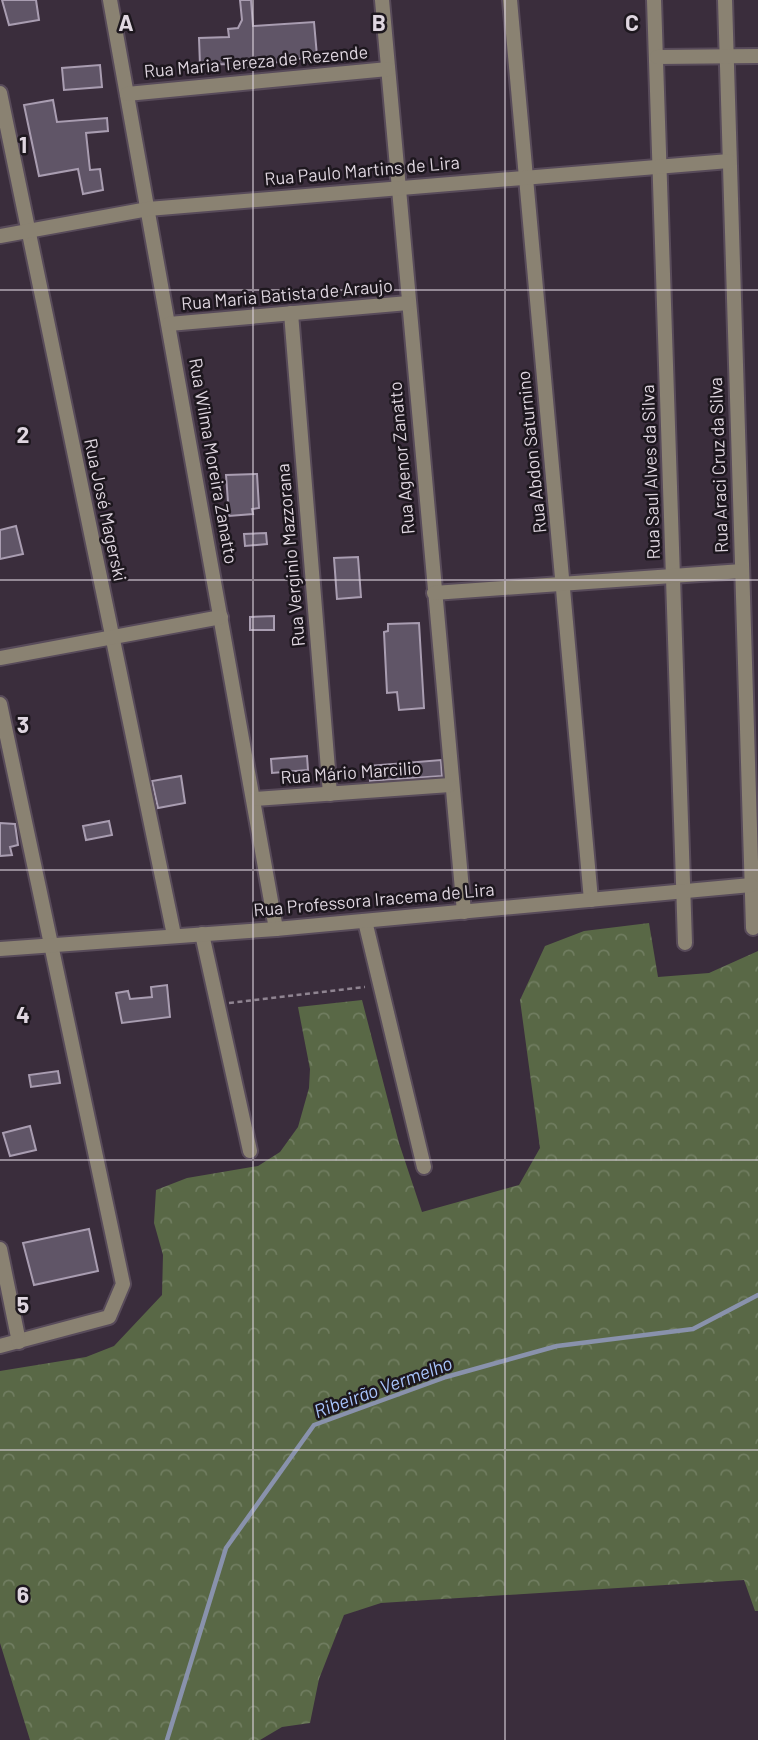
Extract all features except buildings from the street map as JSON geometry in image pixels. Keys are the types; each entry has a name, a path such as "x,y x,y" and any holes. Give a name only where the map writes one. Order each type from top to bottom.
{"street":[{"name":"Rua Wilma Moreira Zanatto","path":"110,0 255,799 276,929"},
{"name":"Rua Agenor Zanatto","path":"382,0 450,785 464,912"},
{"name":"Rua Abdon Saturnino","path":"510,0 591,900"},
{"name":"Rua Saul Alves da Silva","path":"654,0 685,943"},
{"name":"Rua Araci Cruz da Silva","path":"724,0 753,928"},
{"path":"657,57 758,56"},
{"name":"Rua Maria Tereza de Rezende","path":"127,94 388,69"},
{"name":"Rua José Magerski","path":"0,93 174,935"},
{"name":"Rua Paulo Martins de Lira","path":"0,236 148,209 729,161"},
{"name":"Rua Maria Batista de Araujo","path":"169,324 408,303"},
{"name":"Rua Verginio Mazzorana","path":"291,313 330,794"},
{"path":"434,593 742,571"},
{"path":"0,657 221,617"},
{"path":"0,704 123,1284 109,1317 0,1346"},
{"name":"Rua Mário Marcilio","path":"255,799 450,785"},
{"name":"Rua Professora Iracema de Lira","path":"0,949 276,929 751,885"},
{"path":"365,921 424,1167"},
{"path":"202,934 250,1151"},
{"path":"0,1249 19,1342"}],"path":[{"path":"219,1004 380,986"}],"green space":[{"path":"649,923 658,977 709,973 758,951 758,1611 755,1611 744,1580 381,1603 344,1615 319,1679 310,1723 282,1727 260,1740 30,1740 0,1643 0,1371 86,1357 114,1346 162,1295 163,1255 154,1223 156,1190 187,1178 258,1166 280,1152 298,1127 309,1088 310,1069 298,1007 362,1000 399,1143 422,1212 519,1185 540,1148 520,1000 545,946 584,931"}],"waterway":[{"name":"Ribeirão Vermelho","path":"167,1740 226,1548 314,1425 446,1377 557,1346 693,1329 758,1295"}]}
